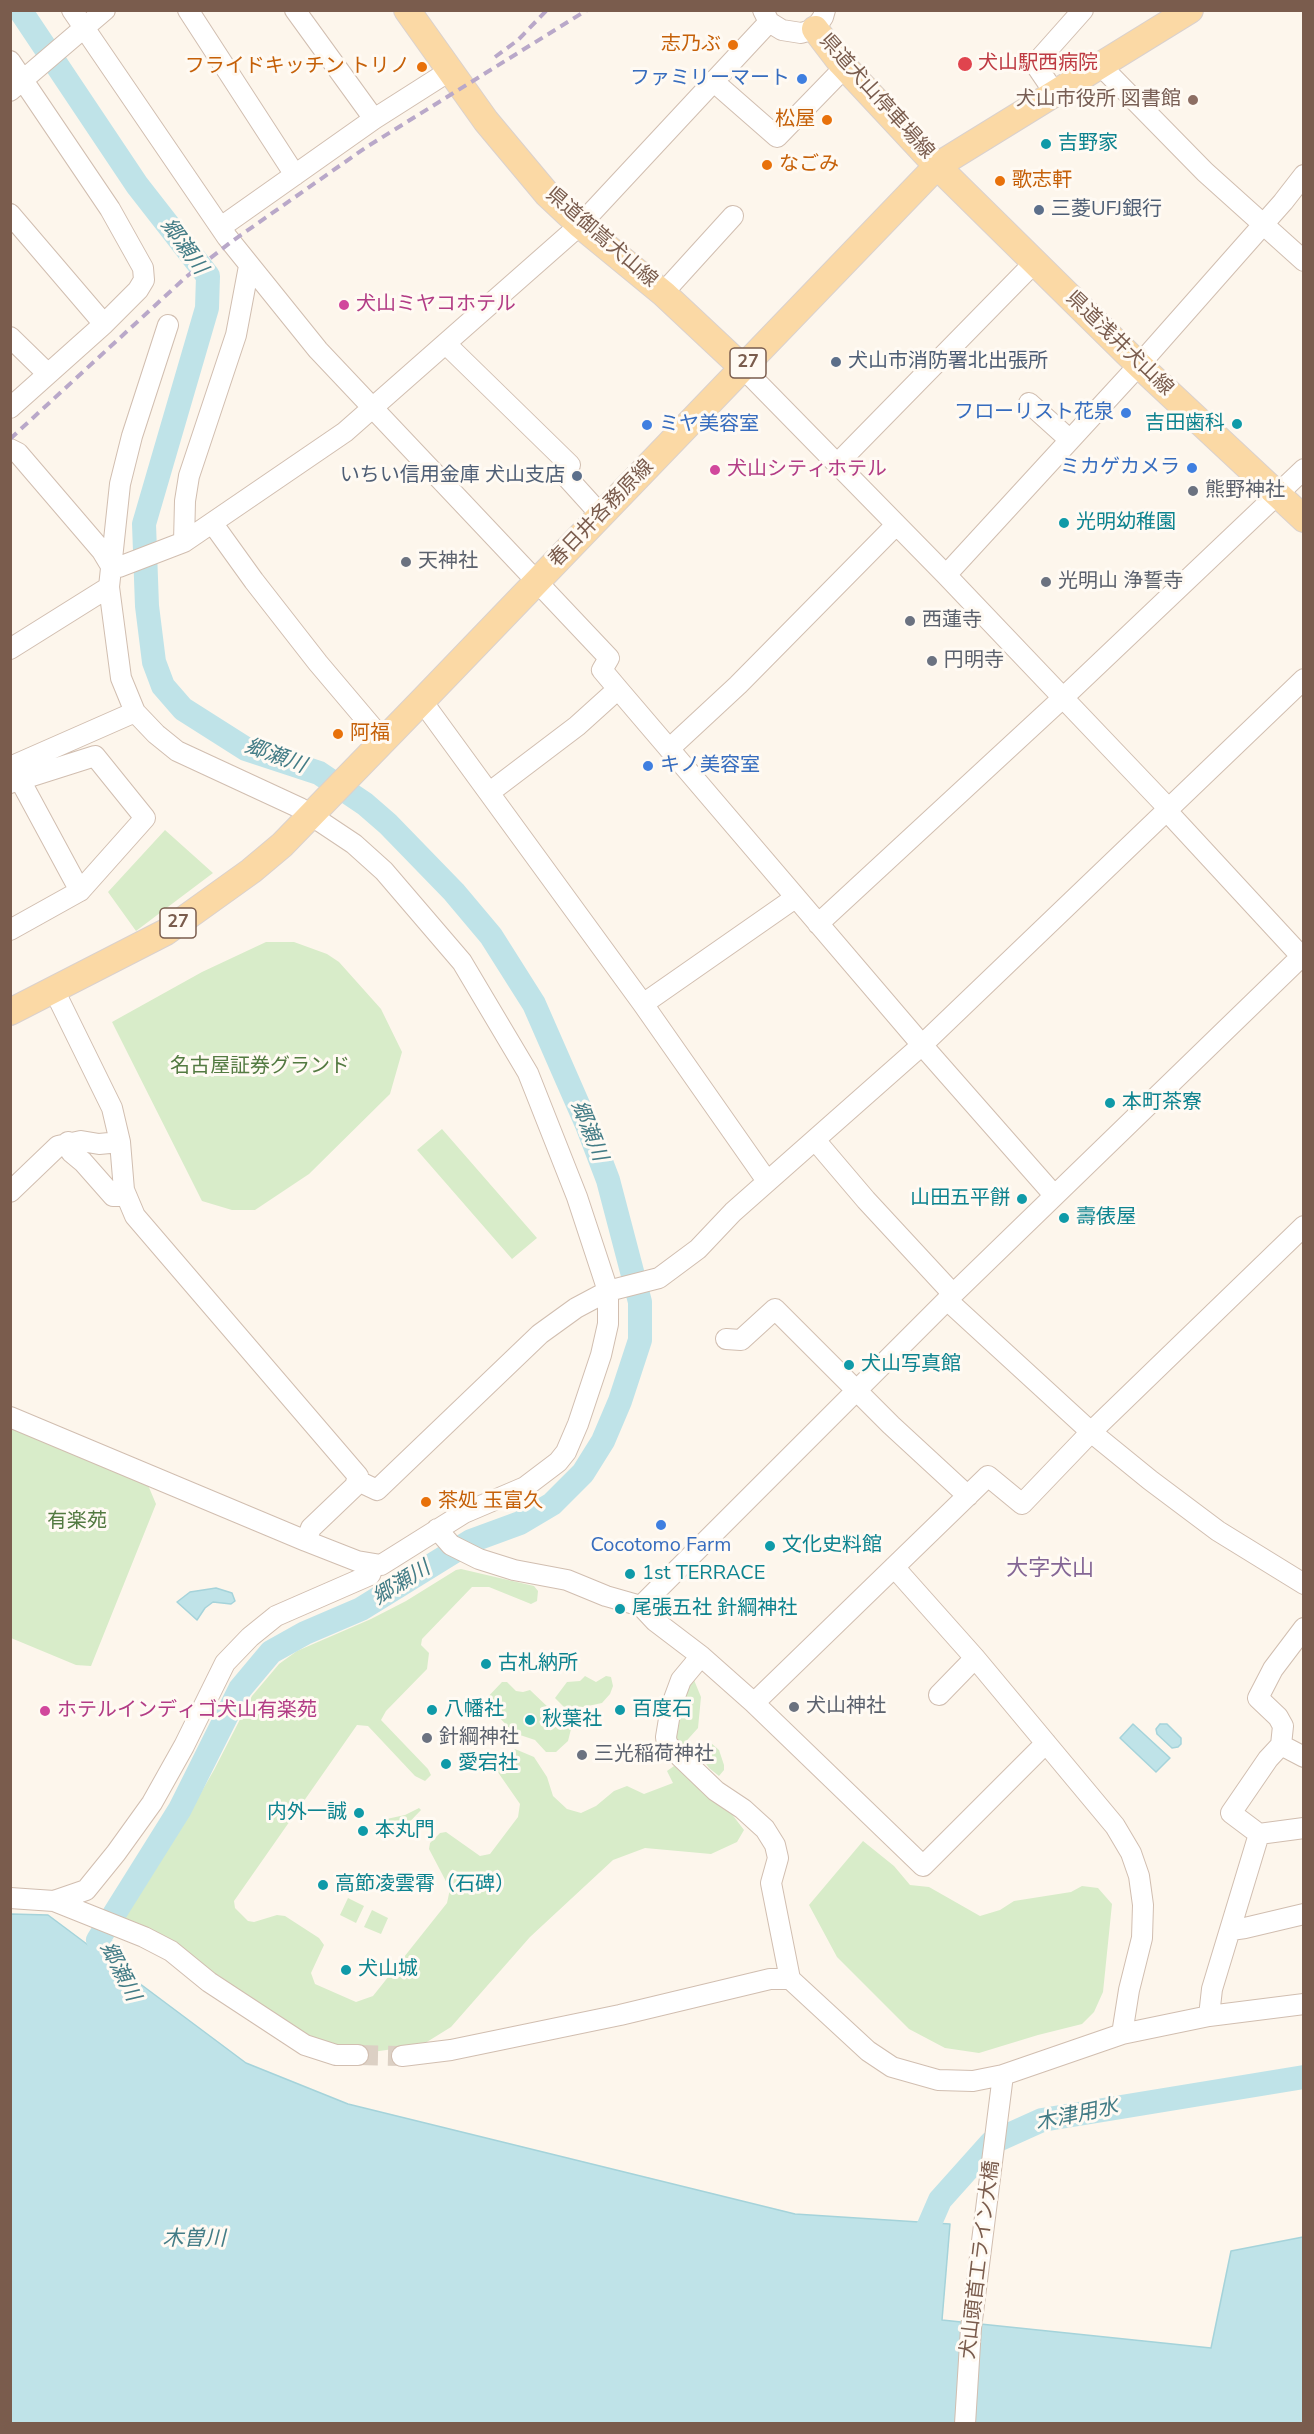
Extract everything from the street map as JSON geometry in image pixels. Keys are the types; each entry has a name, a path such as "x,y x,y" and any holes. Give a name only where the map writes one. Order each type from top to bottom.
{"main road":[{"name":"県道御嵩犬山線","path":"407,10 486,121 547,194 580,225 663,292 743,368"},
{"name":"春日井各務原線","path":"10,1012 131,951 193,914 252,872 282,845 384,741 937,166 1190,10"},
{"name":"県道犬山停車場線","path":"820,20 845,67 937,166"},
{"name":"県道浅井犬山線","path":"937,166 1139,365 1304,519"}],"street":[{"path":"72,10 81,30 220,227 318,350 371,409 538,581 609,658 602,670 795,898 1053,1195"},
{"path":"20,82 105,10"},
{"path":"188,10 295,175"},
{"path":"295,10 374,119"},
{"path":"1054,92 1035,64 1083,10"},
{"path":"119,565 184,542 345,432 580,225 713,81 766,16 782,30 801,33 820,20"},
{"path":"10,61 20,82 110,209 143,268 144,280 138,290 104,324 10,408"},
{"path":"1101,66 1205,172 1304,261"},
{"path":"713,81 777,138 845,67"},
{"path":"220,227 374,119 450,70"},
{"path":"946,575 1139,365 1304,175"},
{"path":"10,214 104,324"},
{"path":"663,292 733,216"},
{"path":"837,464 1034,263"},
{"path":"184,542 185,501 189,476 236,335 249,266"},
{"path":"10,1416 306,1541 374,1565 386,1563 465,1513 525,1487 548,1472 566,1452 601,1355 614,1289 528,1073 462,962 384,871 317,808 177,751 156,734 135,712 121,678 109,587 119,565 120,484 132,436 168,325"},
{"path":"10,337 48,374"},
{"path":"446,344 570,465 563,473 601,515"},
{"path":"641,1606 1053,1195 1301,961 1167,809 1063,698 743,368"},
{"path":"1029,402 1070,440"},
{"path":"10,449 18,453 102,551 119,565"},
{"path":"818,924 1063,698 1304,469"},
{"path":"213,524 311,654 384,741"},
{"path":"669,749 738,685 896,525"},
{"path":"10,649 109,587"},
{"path":"54,990 105,1091 117,1123 126,1196 135,1216 355,1471 358,1481 377,1490 540,1334 576,1308 614,1289 659,1278 698,1249 767,1181 922,1045 1304,679"},
{"path":"490,792 577,726 618,689"},
{"path":"422,701 643,1004 767,1181"},
{"path":"14,777 135,712"},
{"path":"10,930 80,891 145,818 94,756 14,777"},
{"path":"14,777 80,891"},
{"path":"643,1004 795,898"},
{"path":"815,1140 950,1297 1091,1432 1218,1531 1304,1584"},
{"path":"10,1192 58,1146 81,1141 99,1144 120,1142"},
{"path":"68,1142 71,1152 113,1196 126,1196"},
{"path":"754,1703 988,1476 1022,1504 1091,1432 1304,1226"},
{"path":"726,1339 741,1340 775,1309 855,1390 968,1496"},
{"path":"306,1541 311,1528 358,1481"},
{"path":"437,1529 452,1545 478,1559 514,1570 567,1580 606,1596 641,1606 655,1621 701,1656 754,1703 923,1866 1046,1743"},
{"path":"54,1901 86,1890 152,1803 184,1746 225,1663 250,1637 276,1616 370,1575 374,1565"},
{"path":"894,1567 975,1658 1115,1826 1131,1853 1139,1876 1143,1905 1142,1938 1129,1990 1122,2034"},
{"path":"1304,1628 1273,1669 1257,1698 1278,1717 1283,1726 1281,1745 1231,1813 1259,1834 1304,1828"},
{"path":"701,1656 681,1680 671,1707 666,1737 668,1744 716,1791 743,1809 765,1829 775,1845 778,1858 771,1883 790,1979 868,2051 892,2067 938,2080 974,2080 1003,2075 1122,2034 1209,2016 1304,2004"},
{"path":"939,1695 975,1658"},
{"path":"1281,1745 1304,1757"},
{"path":"1209,2016 1212,1989 1259,1834"},
{"path":"10,1898 54,1901 119,1927 171,1951 248,2009 306,2045 336,2055 358,2055"},
{"path":"1231,1930 1304,1914"},
{"path":"402,2056 451,2050 620,2015 770,1979 790,1979"},
{"name":"犬山頭首工ライン大橋","path":"965,2424 972,2318 1003,2075"}],"green space":[{"path":"165,830 213,873 136,931 108,892"},
{"name":"名古屋証券グランド","path":"266,942 294,942 327,954 339,962 381,1009 402,1052 390,1094 309,1174 255,1210 232,1210 202,1201 112,1022 202,972"},
{"path":"442,1129 537,1238 512,1259 417,1150"},
{"name":"有楽苑","path":"10,1421 145,1478 156,1504 91,1666 76,1665 11,1638"},
{"path":"461,1569 534,1586 538,1591 537,1601 531,1604 489,1587 472,1587 422,1639 421,1645 429,1653 427,1669 386,1711 381,1720 428,1769 431,1775 425,1781 415,1776 368,1726 357,1725 234,1901 235,1908 248,1921 254,1922 277,1915 285,1916 319,1938 324,1945 311,1973 315,1984 356,2002 373,1996 447,1903 450,1889 429,1849 430,1843 440,1833 446,1832 480,1856 490,1854 518,1817 520,1804 495,1768 515,1749 534,1757 547,1777 553,1796 567,1809 581,1813 596,1806 614,1791 627,1786 644,1794 673,1783 667,1771 674,1766 731,1813 744,1830 737,1842 711,1854 645,1848 613,1860 530,1937 451,2027 422,2045 365,2053 335,2050 297,2032 222,1981 167,1938 128,1921 122,1914 177,1834 214,1770 252,1696 279,1664 297,1651 371,1619"},
{"path":"585,1676 596,1682 606,1676 611,1677 613,1686 610,1694 602,1703 583,1707 574,1713 569,1712 555,1698 567,1682 580,1681"},
{"path":"694,1680 701,1697 698,1728 681,1747 674,1742 678,1711 691,1681"},
{"path":"502,1682 507,1682 516,1691 530,1690 571,1729 568,1741 556,1752 546,1752 535,1740 514,1733 497,1715 489,1713 483,1706 484,1701"},
{"path":"706,1743 711,1743 719,1750 724,1770 719,1776 704,1761 701,1749"},
{"path":"419,1808 421,1810 397,1835 379,1826 382,1820 405,1815"},
{"path":"863,1841 894,1866 910,1885 929,1887 980,1916 1000,1910 1014,1901 1071,1892 1082,1886 1098,1888 1112,1904 1103,1992 1094,2012 1082,2024 979,2053 945,2048 909,2029 837,1957 809,1905"},
{"path":"348,1898 364,1906 356,1923 340,1915"},
{"path":"372,1910 388,1918 381,1934 364,1927"}],"water":[{"path":"216,1588 232,1593 235,1601 231,1604 213,1602 205,1608 197,1620 177,1602 190,1592"},
{"path":"1133,1724 1170,1758 1156,1772 1120,1738"},
{"path":"1160,1724 1167,1724 1181,1738 1181,1744 1178,1747 1172,1748 1157,1734 1156,1729"},
{"name":"木曽川","path":"11,1914 48,1915 246,2063 348,2104 795,2214 950,2224 942,2320 1211,2348 1231,2251 1303,2237 1303,2423 11,2424"}],"waterway":[{"name":"郷瀬川","path":"20,10 137,185 208,276 207,308 144,524 147,606 154,662 163,686 183,709 246,749 319,773 365,804 388,824 454,892 491,936 534,1004 587,1125 608,1180 640,1302 640,1340 620,1401 603,1441 583,1473 552,1504 520,1523 471,1541 361,1609 305,1633 271,1652 240,1689 180,1809 98,1940 129,1990"},
{"name":"木津用水","path":"917,2253 940,2200 991,2143 1042,2120 1304,2077"}],"tunnel":[{"path":"358,2055 402,2056"}],"railway":[{"path":"495,57 518,40 547,10"},
{"path":"10,439 186,277 231,242 365,148 587,10"}],"place":[{"name":"志乃ぶ","path":"733,45"},
{"name":"犬山駅西病院","path":"965,64"},
{"name":"フライドキッチン トリノ","path":"422,67"},
{"name":"ファミリーマート","path":"802,79"},
{"name":"犬山市役所 図書館","path":"1193,100"},
{"name":"松屋","path":"827,120"},
{"name":"吉野家","path":"1046,144"},
{"name":"なごみ","path":"767,165"},
{"name":"歌志軒","path":"1000,181"},
{"name":"三菱UFJ銀行","path":"1039,210"},
{"name":"犬山ミヤコホテル","path":"344,305"},
{"name":"犬山市消防署北出張所","path":"836,362"},
{"name":"フローリスト花泉","path":"1126,413"},
{"name":"吉田歯科","path":"1237,424"},
{"name":"ミヤ美容室","path":"647,425"},
{"name":"ミカゲカメラ","path":"1192,468"},
{"name":"犬山シティホテル","path":"715,470"},
{"name":"いちい信用金庫 犬山支店","path":"577,476"},
{"name":"熊野神社","path":"1193,491"},
{"name":"光明幼稚園","path":"1064,523"},
{"name":"天神社","path":"406,562"},
{"name":"光明山 浄誓寺","path":"1046,582"},
{"name":"西蓮寺","path":"910,621"},
{"name":"円明寺","path":"932,661"},
{"name":"阿福","path":"338,734"},
{"name":"キノ美容室","path":"648,766"},
{"name":"本町茶寮","path":"1110,1103"},
{"name":"山田五平餅","path":"1022,1199"},
{"name":"壽俵屋","path":"1064,1218"},
{"name":"犬山写真館","path":"849,1365"},
{"name":"茶処 玉富久","path":"426,1502"},
{"name":"Cocotomo Farm","path":"661,1525"},
{"name":"文化史料館","path":"770,1546"},
{"name":"1st TERRACE","path":"630,1574"},
{"name":"尾張五社 針綱神社","path":"620,1609"},
{"name":"古札納所","path":"486,1664"},
{"name":"犬山神社","path":"794,1707"},
{"name":"八幡社","path":"432,1710"},
{"name":"百度石","path":"620,1710"},
{"name":"ホテルインディゴ犬山有楽苑","path":"45,1711"},
{"name":"秋葉社","path":"530,1720"},
{"name":"針綱神社","path":"427,1738"},
{"name":"三光稲荷神社","path":"582,1755"},
{"name":"愛宕社","path":"446,1764"},
{"name":"内外一誠","path":"359,1813"},
{"name":"本丸門","path":"363,1831"},
{"name":"高節凌雲霄（石碑）","path":"323,1885"},
{"name":"犬山城","path":"346,1970"}],"district":[{"name":"大字犬山","path":"1050,1570"}]}
